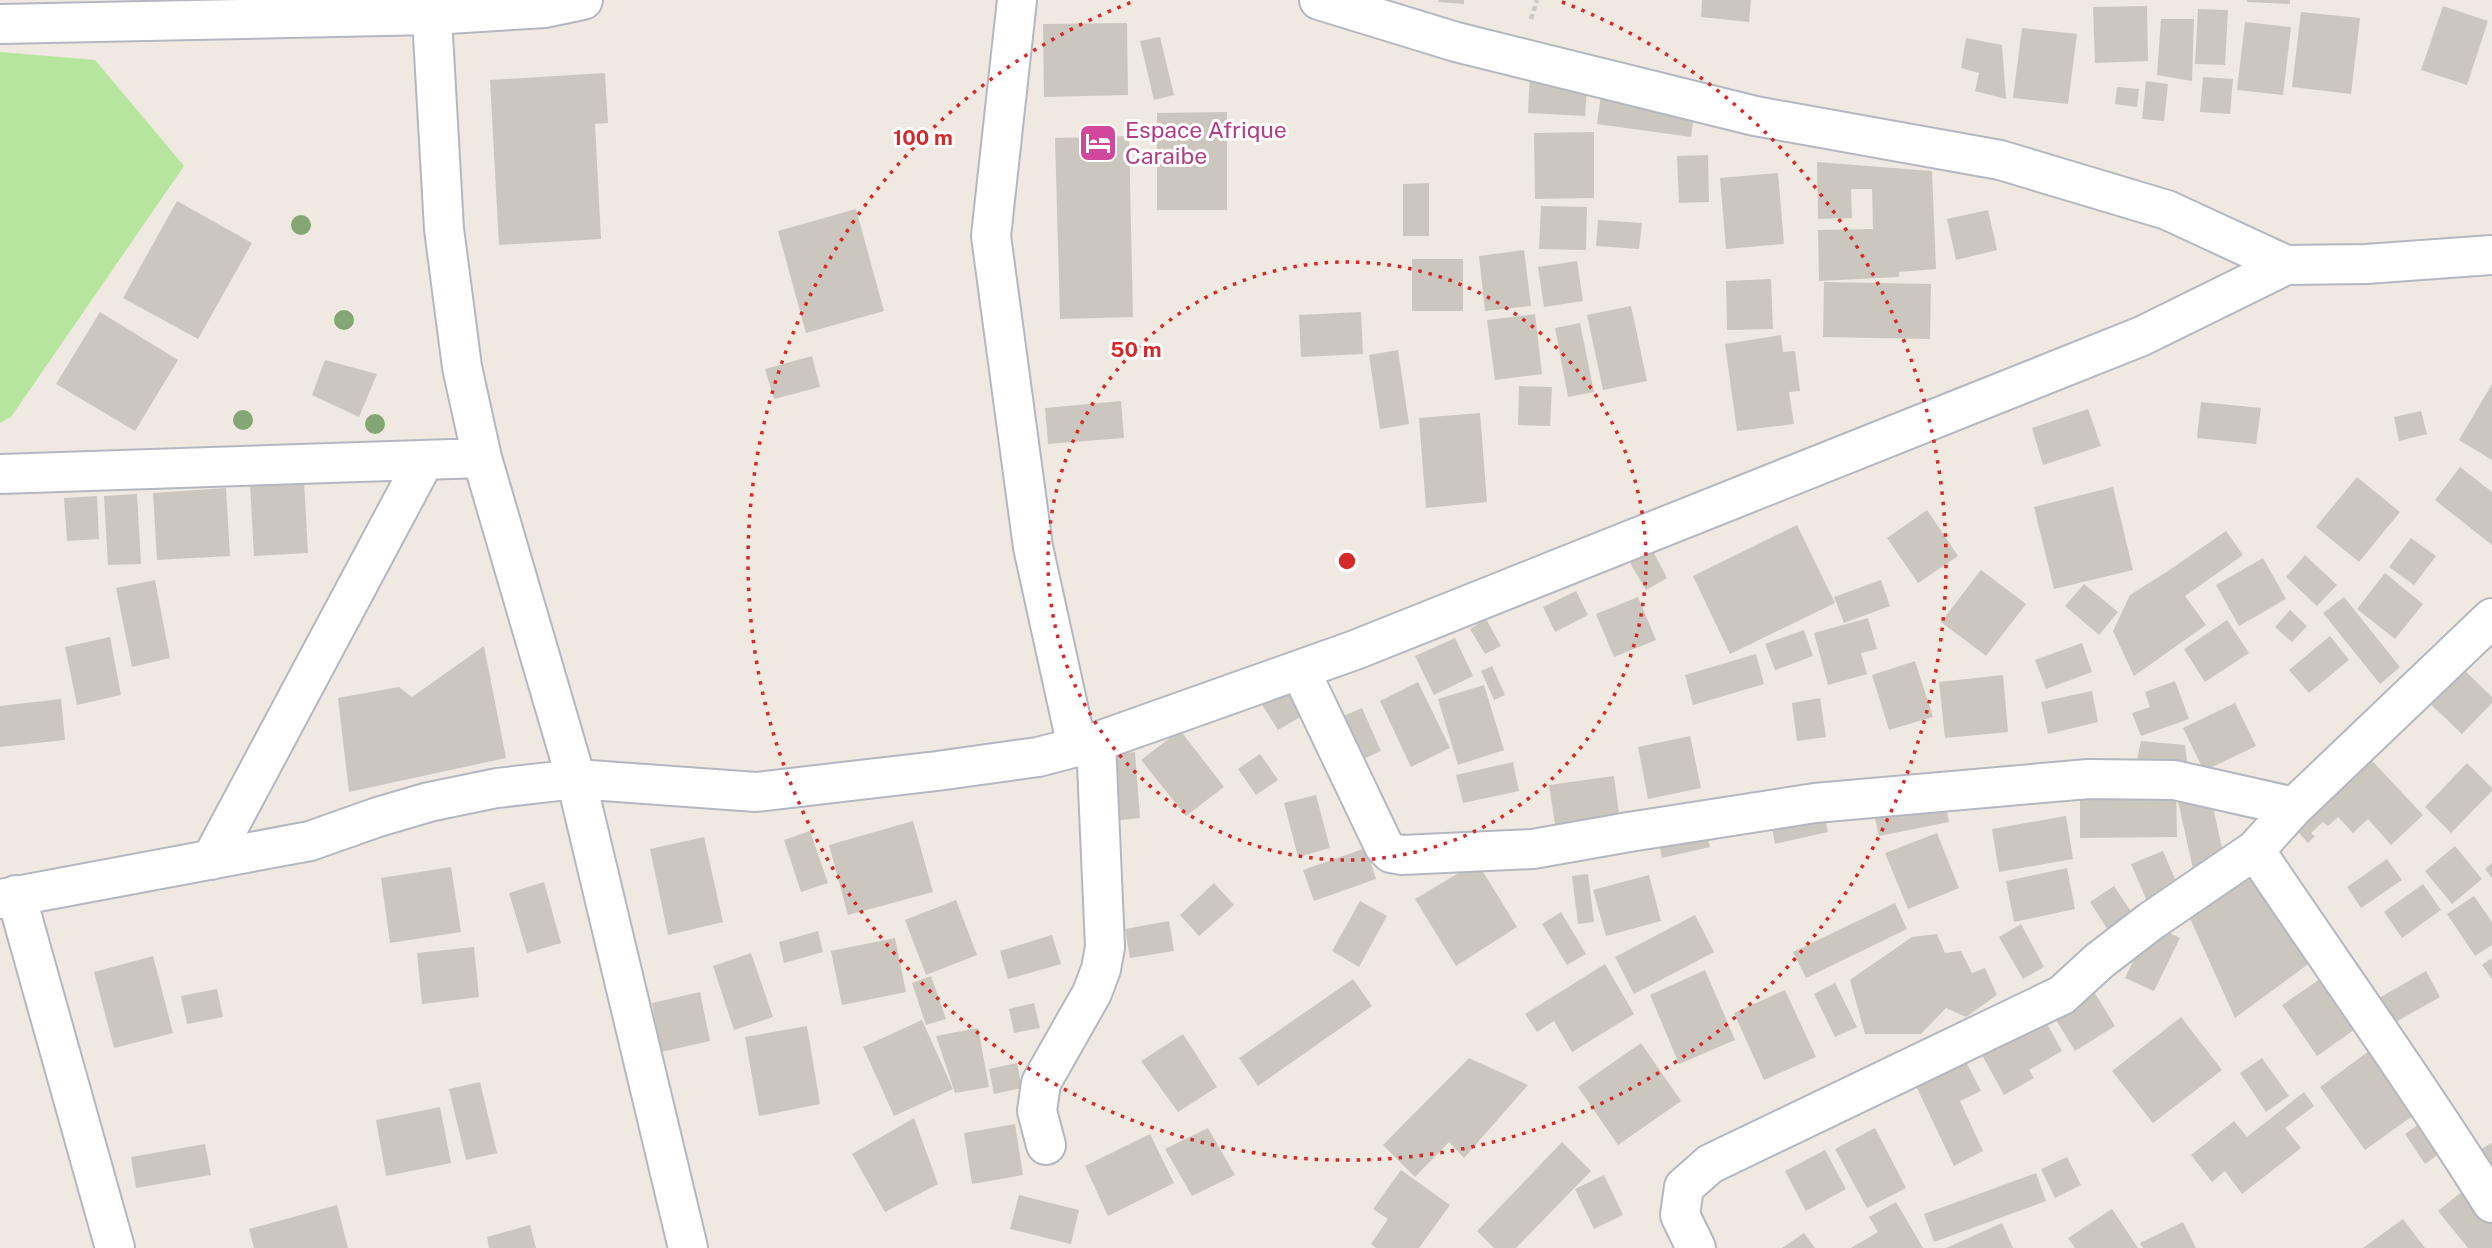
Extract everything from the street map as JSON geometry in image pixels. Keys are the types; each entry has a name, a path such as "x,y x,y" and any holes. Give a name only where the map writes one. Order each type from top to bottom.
{"street":[{"path":"0,24 431,8 545,8 583,0"},
{"path":"1017,0 991,236 1033,547 1087,744 1105,947 1101,969 1092,993 1041,1083 1037,1111 1046,1145"},
{"path":"1319,0 1456,42 1755,116 2000,160 2167,210 2286,265 2366,264 2492,255"},
{"path":"431,8 444,229 462,367 482,458 576,779 688,1248"},
{"path":"115,1248 8,897 310,841 429,802 497,788 576,779 756,792 950,770 1038,757 1087,744 1355,650 2142,336 2286,265"},
{"path":"0,474 482,458"},
{"path":"211,860 424,461"},
{"path":"1696,1248 1680,1216 1684,1187 1710,1164 2062,995 2099,961 2151,920 2255,850 2294,807 2492,618"},
{"path":"1300,670 1384,846 1391,853 1402,855 1533,849 1815,803 2088,779 2174,780 2294,807"},
{"path":"2255,850 2442,1124 2492,1203"}],"green space":[{"path":"0,52 95,60 184,166 11,417 0,423"}],"building":[{"path":"1464,0 1464,4 1438,2"},
{"path":"1702,0 1751,0 1749,22 1701,17"},
{"path":"2290,0 2290,4 2247,2"},
{"path":"2147,6 2148,61 2095,63 2093,7"},
{"path":"2443,6 2488,21 2467,85 2421,70"},
{"path":"2198,9 2228,10 2225,65 2195,64"},
{"path":"2301,12 2360,18 2351,94 2292,87"},
{"path":"2161,19 2194,19 2192,81 2157,75"},
{"path":"2245,22 2291,27 2283,95 2237,90"},
{"path":"1127,23 1128,95 1044,97 1043,24"},
{"path":"2022,28 2077,34 2068,104 2013,98"},
{"path":"1160,37 1174,95 1154,100 1140,41"},
{"path":"1966,38 2002,45 2006,99 1975,91 1979,73 1961,68"},
{"path":"605,73 608,123 595,124 601,239 499,245 490,80"},
{"path":"1530,73 1588,76 1585,116 1528,113"},
{"path":"2203,77 2233,79 2230,114 2200,112"},
{"path":"2146,81 2168,84 2164,121 2142,119"},
{"path":"2117,87 2139,89 2137,107 2115,104"},
{"path":"1601,95 1695,109 1691,137 1597,124"},
{"path":"1227,112 1227,210 1157,210 1157,113"},
{"path":"1594,132 1594,198 1535,199 1534,133"},
{"path":"1129,136 1133,317 1060,319 1055,138"},
{"path":"1708,155 1709,202 1679,203 1677,156"},
{"path":"1817,162 1932,171 1936,269 1899,272 1899,277 1819,281 1818,230 1873,229 1872,189 1851,189 1852,218 1818,219"},
{"path":"1778,173 1784,244 1726,249 1720,178"},
{"path":"1429,183 1429,236 1403,236 1403,184"},
{"path":"177,201 252,243 198,339 123,298"},
{"path":"1541,206 1587,207 1586,250 1539,249"},
{"path":"856,209 884,311 806,333 778,231"},
{"path":"1988,210 1997,250 1956,260 1947,219"},
{"path":"1598,220 1642,223 1639,249 1596,246"},
{"path":"1524,250 1531,306 1485,311 1479,256"},
{"path":"1412,259 1463,259 1463,311 1412,311"},
{"path":"1577,261 1583,301 1544,307 1538,267"},
{"path":"1771,279 1773,329 1727,330 1726,281"},
{"path":"1824,282 1931,284 1930,339 1823,337"},
{"path":"1631,306 1647,381 1603,390 1587,315"},
{"path":"100,312 178,360 135,431 56,384"},
{"path":"1361,312 1363,354 1301,357 1299,315"},
{"path":"1535,314 1542,374 1495,380 1487,320"},
{"path":"1580,323 1594,392 1568,397 1555,328"},
{"path":"1781,335 1783,352 1795,351 1800,391 1789,392 1794,424 1737,431 1725,344"},
{"path":"1398,350 1409,424 1380,429 1369,355"},
{"path":"812,356 820,387 774,399 765,369"},
{"path":"325,360 377,374 359,417 312,395"},
{"path":"2492,384 2492,460 2459,440"},
{"path":"1519,386 1552,387 1550,426 1518,425"},
{"path":"1121,401 1124,438 1048,444 1045,408"},
{"path":"2201,402 2261,408 2256,444 2197,438"},
{"path":"2088,409 2101,446 2043,465 2032,428"},
{"path":"2421,411 2427,434 2399,441 2394,417"},
{"path":"1480,413 1487,502 1426,508 1419,418"},
{"path":"2460,467 2492,492 2492,545 2435,500"},
{"path":"2357,477 2400,512 2359,562 2316,527"},
{"path":"304,480 308,553 254,556 250,484"},
{"path":"2113,487 2133,570 2054,589 2034,507"},
{"path":"226,488 230,556 157,560 153,493"},
{"path":"137,494 141,564 108,565 104,496"},
{"path":"97,496 99,539 67,541 64,498"},
{"path":"1927,510 1958,556 1918,583 1887,538"},
{"path":"1797,525 1835,603 1730,654 1693,576"},
{"path":"2226,531 2243,555 2185,596 2206,625 2134,676 2113,631 2130,595"},
{"path":"2411,538 2436,556 2414,585 2389,567"},
{"path":"1653,551 1667,578 1646,590 1630,563"},
{"path":"2305,555 2337,585 2317,606 2286,577"},
{"path":"2263,558 2286,599 2239,626 2216,585"},
{"path":"1981,570 2026,604 1986,656 1941,622"},
{"path":"2385,573 2423,604 2395,639 2357,609"},
{"path":"155,580 170,658 132,667 116,588"},
{"path":"1881,580 1890,606 1844,623 1834,597"},
{"path":"2084,584 2118,612 2099,635 2065,606"},
{"path":"1576,591 1588,615 1555,632 1543,607"},
{"path":"1638,597 1656,640 1614,657 1596,614"},
{"path":"2344,597 2400,667 2380,684 2323,613"},
{"path":"2290,610 2307,626 2292,642 2275,627"},
{"path":"1868,618 1877,649 1861,653 1867,674 1828,685 1814,633"},
{"path":"1486,619 1501,646 1485,654 1470,629"},
{"path":"2227,620 2249,653 2205,682 2184,649"},
{"path":"1804,630 1813,656 1775,670 1765,644"},
{"path":"2330,636 2349,660 2309,693 2289,670"},
{"path":"110,637 121,695 77,705 65,647"},
{"path":"1455,638 1473,676 1434,695 1415,656"},
{"path":"2082,643 2092,672 2046,689 2035,660"},
{"path":"484,646 506,758 349,792 338,698 399,687 412,697"},
{"path":"1756,654 1764,684 1693,705 1685,675"},
{"path":"1915,661 1933,717 1889,730 1872,675"},
{"path":"2457,663 2492,697 2492,703 2462,734 2423,697"},
{"path":"1492,666 1505,695 1494,700 1481,671"},
{"path":"2003,675 2008,732 1945,738 1939,682"},
{"path":"2175,681 2189,719 2141,736 2132,713 2150,707 2145,692"},
{"path":"1418,682 1450,748 1411,767 1380,701"},
{"path":"1282,683 1302,716 1278,730 1258,698"},
{"path":"1484,685 1504,750 1458,765 1438,699"},
{"path":"2092,691 2098,722 2048,734 2041,702"},
{"path":"1820,698 1826,737 1797,741 1792,703"},
{"path":"61,699 65,740 0,747 0,706"},
{"path":"2235,703 2256,746 2204,771 2183,728"},
{"path":"1362,708 1381,751 1352,764 1332,721"},
{"path":"1180,730 1224,787 1186,816 1141,760"},
{"path":"1690,736 1701,788 1648,799 1638,747"},
{"path":"2141,741 2185,745 2187,761 2199,783 2135,769"},
{"path":"2363,751 2423,815 2391,845 2368,819 2353,833 2338,817 2328,826 2323,822 2311,833 2315,836 2308,843 2288,821"},
{"path":"1135,752 1140,818 1112,821 1107,755"},
{"path":"1260,754 1278,780 1256,795 1238,769"},
{"path":"1513,762 1519,791 1463,803 1456,775"},
{"path":"2467,763 2492,791 2451,833 2425,807"},
{"path":"1614,776 1620,821 1556,831 1549,785"},
{"path":"2176,786 2177,837 2080,838 2080,788"},
{"path":"2210,793 2225,862 2193,869 2178,801"},
{"path":"1316,795 1330,848 1298,857 1284,803"},
{"path":"1944,795 1949,822 1879,836 1873,810"},
{"path":"1822,806 1828,832 1775,844 1770,817"},
{"path":"2066,816 2073,859 1999,872 1992,829"},
{"path":"913,821 933,892 848,915 829,845"},
{"path":"1704,823 1710,847 1662,858 1657,834"},
{"path":"810,831 828,883 801,892 784,840"},
{"path":"1937,833 1959,888 1908,909 1885,853"},
{"path":"704,837 723,922 668,935 650,849"},
{"path":"2455,846 2482,879 2452,904 2425,871"},
{"path":"1366,848 1376,879 1314,901 1303,870"},
{"path":"2163,851 2182,895 2150,908 2131,864"},
{"path":"2387,859 2402,880 2361,908 2347,887"},
{"path":"1477,862 1517,927 1456,966 1415,899"},
{"path":"2492,863 2492,878 2485,869"},
{"path":"451,867 461,932 390,943 381,878"},
{"path":"2067,868 2075,909 2014,922 2006,881"},
{"path":"2248,870 2315,959 2235,1018 2188,914"},
{"path":"1588,874 1594,922 1578,924 1572,876"},
{"path":"1649,875 1661,921 1606,936 1593,890"},
{"path":"544,882 561,943 527,953 509,893"},
{"path":"1214,883 1234,905 1199,936 1180,915"},
{"path":"2423,884 2441,910 2402,938 2384,912"},
{"path":"2114,886 2136,919 2111,935 2090,902"},
{"path":"2474,896 2492,922 2492,945 2475,956 2447,914"},
{"path":"956,900 977,955 926,975 905,920"},
{"path":"1360,901 1387,916 1359,967 1332,951"},
{"path":"1895,903 1907,929 1806,978 1793,952"},
{"path":"1561,912 1586,954 1567,965 1542,924"},
{"path":"1695,915 1714,952 1634,994 1615,957"},
{"path":"1169,921 1174,951 1130,958 1125,929"},
{"path":"2021,924 2044,967 2023,979 1999,937"},
{"path":"2151,924 2180,938 2154,991 2125,978"},
{"path":"818,931 823,952 784,963 779,942"},
{"path":"1937,934 1945,953 1961,951 1972,973 1985,968 1997,995 1966,1017 1946,1008 1921,1034 1865,1034 1850,980 1912,937"},
{"path":"1052,935 1061,964 1008,979 1000,951"},
{"path":"895,938 906,992 842,1005 831,951"},
{"path":"474,947 479,997 422,1004 417,953"},
{"path":"751,953 773,1017 734,1030 713,966"},
{"path":"153,956 173,1033 114,1048 94,972"},
{"path":"2492,958 2492,979 2482,965"},
{"path":"1605,964 1634,1014 1572,1052 1554,1021 1537,1032 1525,1014"},
{"path":"1705,970 1735,1040 1679,1064 1650,995"},
{"path":"2426,971 2440,997 2394,1023 2379,998"},
{"path":"931,976 946,1019 926,1025 912,983"},
{"path":"1353,979 1372,1006 1258,1086 1239,1058"},
{"path":"2320,979 2354,1030 2317,1056 2282,1005"},
{"path":"1835,983 1857,1027 1835,1037 1814,994"},
{"path":"2090,985 2115,1026 2075,1051 2050,1010"},
{"path":"217,989 223,1017 187,1024 181,996"},
{"path":"1785,990 1816,1057 1764,1080 1734,1013"},
{"path":"700,992 710,1041 661,1052 652,1003"},
{"path":"1034,1003 1040,1028 1014,1033 1009,1009"},
{"path":"2181,1017 2222,1070 2153,1123 2112,1071"},
{"path":"922,1020 953,1089 894,1116 863,1047"},
{"path":"2045,1020 2062,1051 2029,1070 2034,1078 2004,1095 1982,1055"},
{"path":"807,1026 820,1104 759,1116 745,1037"},
{"path":"978,1028 989,1087 955,1093 936,1036"},
{"path":"1183,1034 1217,1087 1178,1112 1141,1061"},
{"path":"1641,1043 1681,1101 1618,1145 1578,1087"},
{"path":"2373,1048 2418,1112 2365,1150 2320,1087"},
{"path":"1469,1058 1528,1085 1464,1158 1449,1142 1415,1177 1383,1145"},
{"path":"2262,1058 2289,1096 2266,1112 2240,1073"},
{"path":"1965,1060 1981,1091 1960,1101 1983,1151 1954,1166 1915,1084"},
{"path":"1017,1063 1022,1088 994,1094 989,1069"},
{"path":"480,1082 497,1153 466,1160 449,1089"},
{"path":"2304,1092 2314,1106 2285,1128 2301,1148 2242,1194 2225,1171 2212,1182 2191,1155 2234,1121 2247,1137"},
{"path":"440,1107 451,1163 386,1176 376,1120"},
{"path":"914,1118 938,1184 885,1212 852,1154"},
{"path":"2425,1120 2445,1150 2425,1164 2405,1134"},
{"path":"1015,1124 1023,1175 972,1184 964,1133"},
{"path":"1208,1128 1235,1175 1192,1196 1165,1149"},
{"path":"1875,1128 1906,1188 1867,1208 1835,1149"},
{"path":"1150,1134 1174,1183 1108,1216 1085,1166"},
{"path":"1562,1142 1591,1171 1516,1248 1494,1248 1477,1231"},
{"path":"2492,1143 2492,1169 2481,1149"},
{"path":"205,1144 211,1175 136,1188 131,1157"},
{"path":"1825,1150 1846,1189 1806,1211 1785,1171"},
{"path":"2067,1157 2081,1185 2055,1198 2041,1169"},
{"path":"1401,1170 1450,1205 1419,1248 1376,1248 1371,1244 1388,1219 1373,1209"},
{"path":"2036,1173 2046,1201 1934,1242 1924,1214"},
{"path":"1604,1175 1623,1215 1594,1229 1575,1189"},
{"path":"2464,1190 2492,1224 2492,1248 2468,1248 2438,1211"},
{"path":"1019,1195 1079,1210 1071,1244 1010,1229"},
{"path":"1896,1202 1923,1248 1851,1248 1878,1232 1869,1217"},
{"path":"337,1205 348,1248 254,1248 249,1229"},
{"path":"2112,1209 2138,1248 2075,1248 2068,1238"},
{"path":"2403,1219 2425,1248 2363,1248"},
{"path":"2183,1222 2196,1248 2143,1248 2140,1243"},
{"path":"2002,1223 2013,1248 1946,1248"},
{"path":"530,1225 536,1248 489,1248 487,1237"},
{"path":"1804,1233 1815,1248 1782,1248"}],"place":[{"name":"Espace Afrique Caraibe","path":"1098,143"}]}
